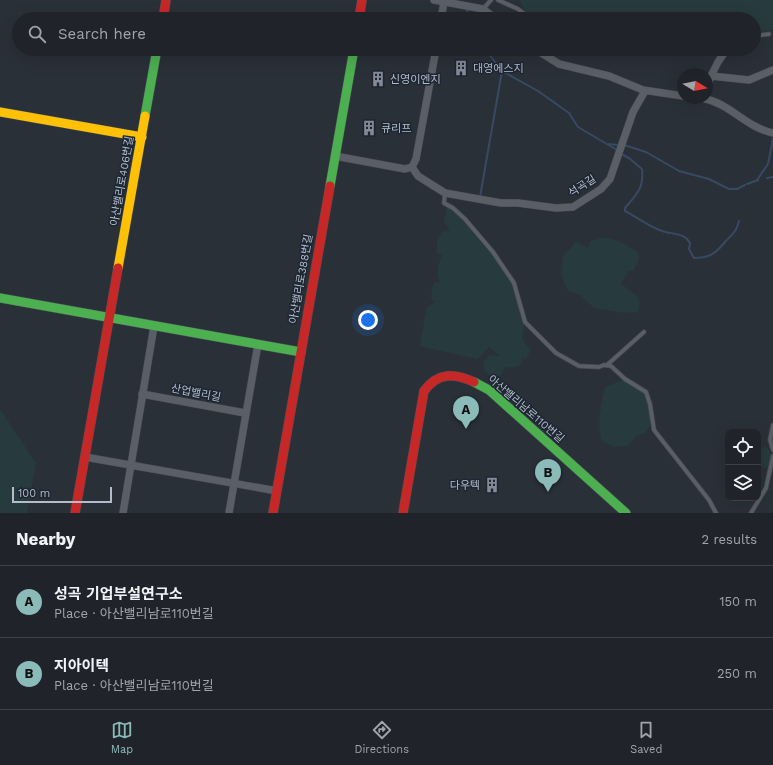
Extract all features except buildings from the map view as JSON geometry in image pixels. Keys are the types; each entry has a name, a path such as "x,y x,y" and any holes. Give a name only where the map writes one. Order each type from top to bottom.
{"street":[{"path":"164,12 166,0"},
{"path":"360,12 362,0"},
{"path":"434,0 483,9 487,12"},
{"path":"442,12 444,2"},
{"name":"아산밸리로406번길","path":"75,513 157,56"},
{"name":"아산밸리로388번길","path":"273,513 353,56"},
{"path":"335,156 405,168 412,167 416,159 435,56"},
{"path":"546,56 559,64 609,76 645,91 677,95"},
{"path":"713,72 722,56"},
{"path":"713,76 749,80 773,70"},
{"name":"석곡길","path":"412,167 418,176 445,193 501,203 518,203 556,208 573,207 601,189 610,179 633,112 645,91"},
{"path":"713,101 718,102 751,126 773,134"},
{"path":"0,112 142,137"},
{"path":"0,298 301,352"},
{"path":"123,513 154,326"},
{"path":"229,513 258,344"},
{"name":"아산밸리남로110번길","path":"403,513 424,391 431,380 441,375 464,378 489,390 626,513"},
{"name":"산업밸리길","path":"142,394 246,413"},
{"path":"85,457 277,491"}],"lane":[{"path":"483,9 490,0"},
{"path":"498,0 522,12"},
{"path":"761,35 769,34"},
{"path":"445,193 444,203 453,208 465,220 505,269 514,283 525,322 556,353 569,362 587,367 611,366 625,379 646,392 650,404 654,430 708,500 716,513"},
{"path":"607,365 644,332"},
{"path":"773,425 770,440 773,450"},
{"path":"751,513 766,488 773,456"}],"green space":[{"path":"520,0 773,0 773,30 761,32 761,12 525,12"},
{"path":"447,205 453,208 480,237 514,283 525,322 522,337 525,344 531,350 526,359 522,358 520,366 509,368 505,367 501,375 493,377 485,372 483,362 490,355 500,356 489,347 477,359 420,346 427,307 435,302 431,298 432,288 435,282 440,283 438,269 442,255 437,253 437,242 442,232 450,230 444,223"},
{"path":"605,237 621,242 638,252 639,259 634,270 629,270 621,284 636,295 640,301 638,312 624,313 594,308 580,295 569,291 564,284 561,271 564,254 570,250 576,241 588,248 591,241"},
{"path":"625,379 646,392 650,404 651,424 645,433 635,437 628,446 613,447 601,440 599,420 601,407 605,387"},
{"path":"0,409 36,463 27,513 0,513"},
{"path":"766,447 771,454 770,462 767,468 761,467 761,448"}],"waterway":[{"path":"490,56 502,71 538,91 569,113 578,127 617,150"},
{"path":"480,197 502,71"},
{"path":"757,180 768,164 773,139"},
{"path":"609,144 617,145"},
{"path":"624,145 646,152 679,171 709,179 729,189 737,189 745,185"},
{"path":"623,155 642,169 641,186 625,208 625,211 657,229 678,234 688,239 690,243 689,249 694,258 708,256 719,249 734,233 739,221"},
{"path":"767,178 773,177"},
{"path":"747,184 758,180"}],"traffic: fast":[{"path":"145,116 156,56"},
{"path":"330,186 353,56"},
{"path":"0,298 301,352"},
{"path":"474,382 489,390 626,513"}],"traffic: slow":[{"path":"0,112 142,137"},
{"path":"118,268 145,116"}],"traffic: jam":[{"path":"164,12 166,0"},
{"path":"360,12 362,0"},
{"path":"273,513 330,186"},
{"path":"75,513 118,268"},
{"path":"403,513 424,391 435,380 441,377 460,377 474,382"}],"place":[{"name":"대영에스지","path":"461,68"},
{"name":"신영이엔지","path":"378,79"},
{"name":"큐리프","path":"369,128"},
{"name":"성곡 기업부설연구소","path":"466,429"},
{"name":"다우텍","path":"492,485"},
{"name":"지아이텍","path":"548,492"}]}
